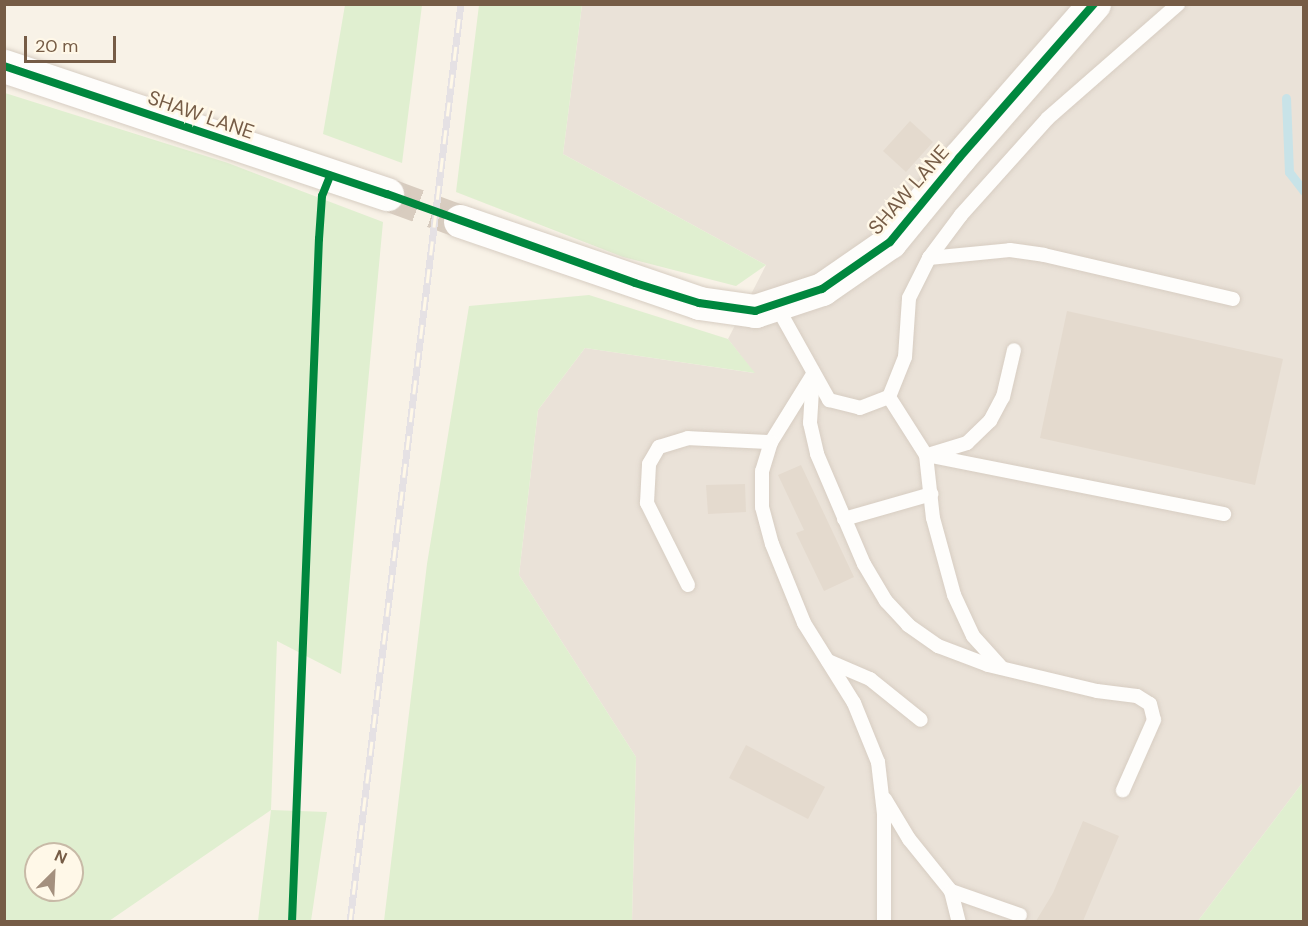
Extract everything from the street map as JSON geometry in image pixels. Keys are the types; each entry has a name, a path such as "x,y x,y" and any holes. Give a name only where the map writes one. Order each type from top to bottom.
{"street":[{"name":"SHAW LANE","path":"460,221 699,303 755,310 822,289 890,242 959,158 1094,4"},
{"name":"SHAW LANE","path":"4,66 387,194"}],"lane":[{"path":"776,304 829,400 860,408 888,397 905,357 909,298 928,258 968,207 1048,118 1178,4"},
{"path":"928,258 1022,251 1233,299"},
{"path":"926,455 967,442 990,421 1003,397 1014,350"},
{"path":"813,374 771,442 762,471 762,507 772,544 804,623 867,730 878,762 882,795 884,921"},
{"path":"813,374 810,423 817,454 844,519 886,601 908,625 938,646 1002,668 1097,692 1137,696 1150,704 1154,720 1123,790"},
{"path":"888,397 926,455 933,518 954,595 973,636 1002,668"},
{"path":"688,585 647,503 649,464 659,447 688,438 771,442"},
{"path":"926,455 1224,514"},
{"path":"844,519 931,494"},
{"path":"828,661 870,679 921,720"},
{"path":"882,795 909,839 951,891 959,921"},
{"path":"951,891 1020,915"}],"shaded area":[{"path":"582,5 1303,5 1303,782 1198,921 632,921 636,757 519,575 538,410 585,348 754,373 728,339 766,265 563,154"}],"green space":[{"path":"345,5 422,5 402,163 323,134"},
{"path":"479,5 582,5 563,154 766,265 736,286 623,257 456,192"},
{"path":"5,93 228,163 383,222 341,674 277,641 271,810 109,921 5,921"},
{"path":"589,295 728,339 755,373 585,348 538,410 519,575 636,757 632,921 384,921 427,564 469,306"},
{"path":"1303,782 1303,921 1198,921"},
{"path":"271,810 327,812 311,921 258,921"}],"building":[{"path":"910,121 933,142 906,172 883,151"},
{"path":"1067,311 1283,359 1255,485 1040,438"},
{"path":"801,465 854,577 824,591 796,533 804,530 778,475"},
{"path":"745,484 746,512 708,514 706,485"},
{"path":"746,745 825,787 808,819 729,778"},
{"path":"1083,821 1119,836 1083,921 1036,921 1053,893"}],"waterway":[{"path":"1286,98 1289,172 1304,191"}],"tunnel":[{"path":"387,194 460,221"}],"railway":[{"path":"350,922 461,4"}],"cycle path":[{"path":"4,66 387,194 635,283 699,303 755,311 822,289 890,242 959,158 1094,4"},
{"path":"292,922 319,239 322,196 330,176"}]}
